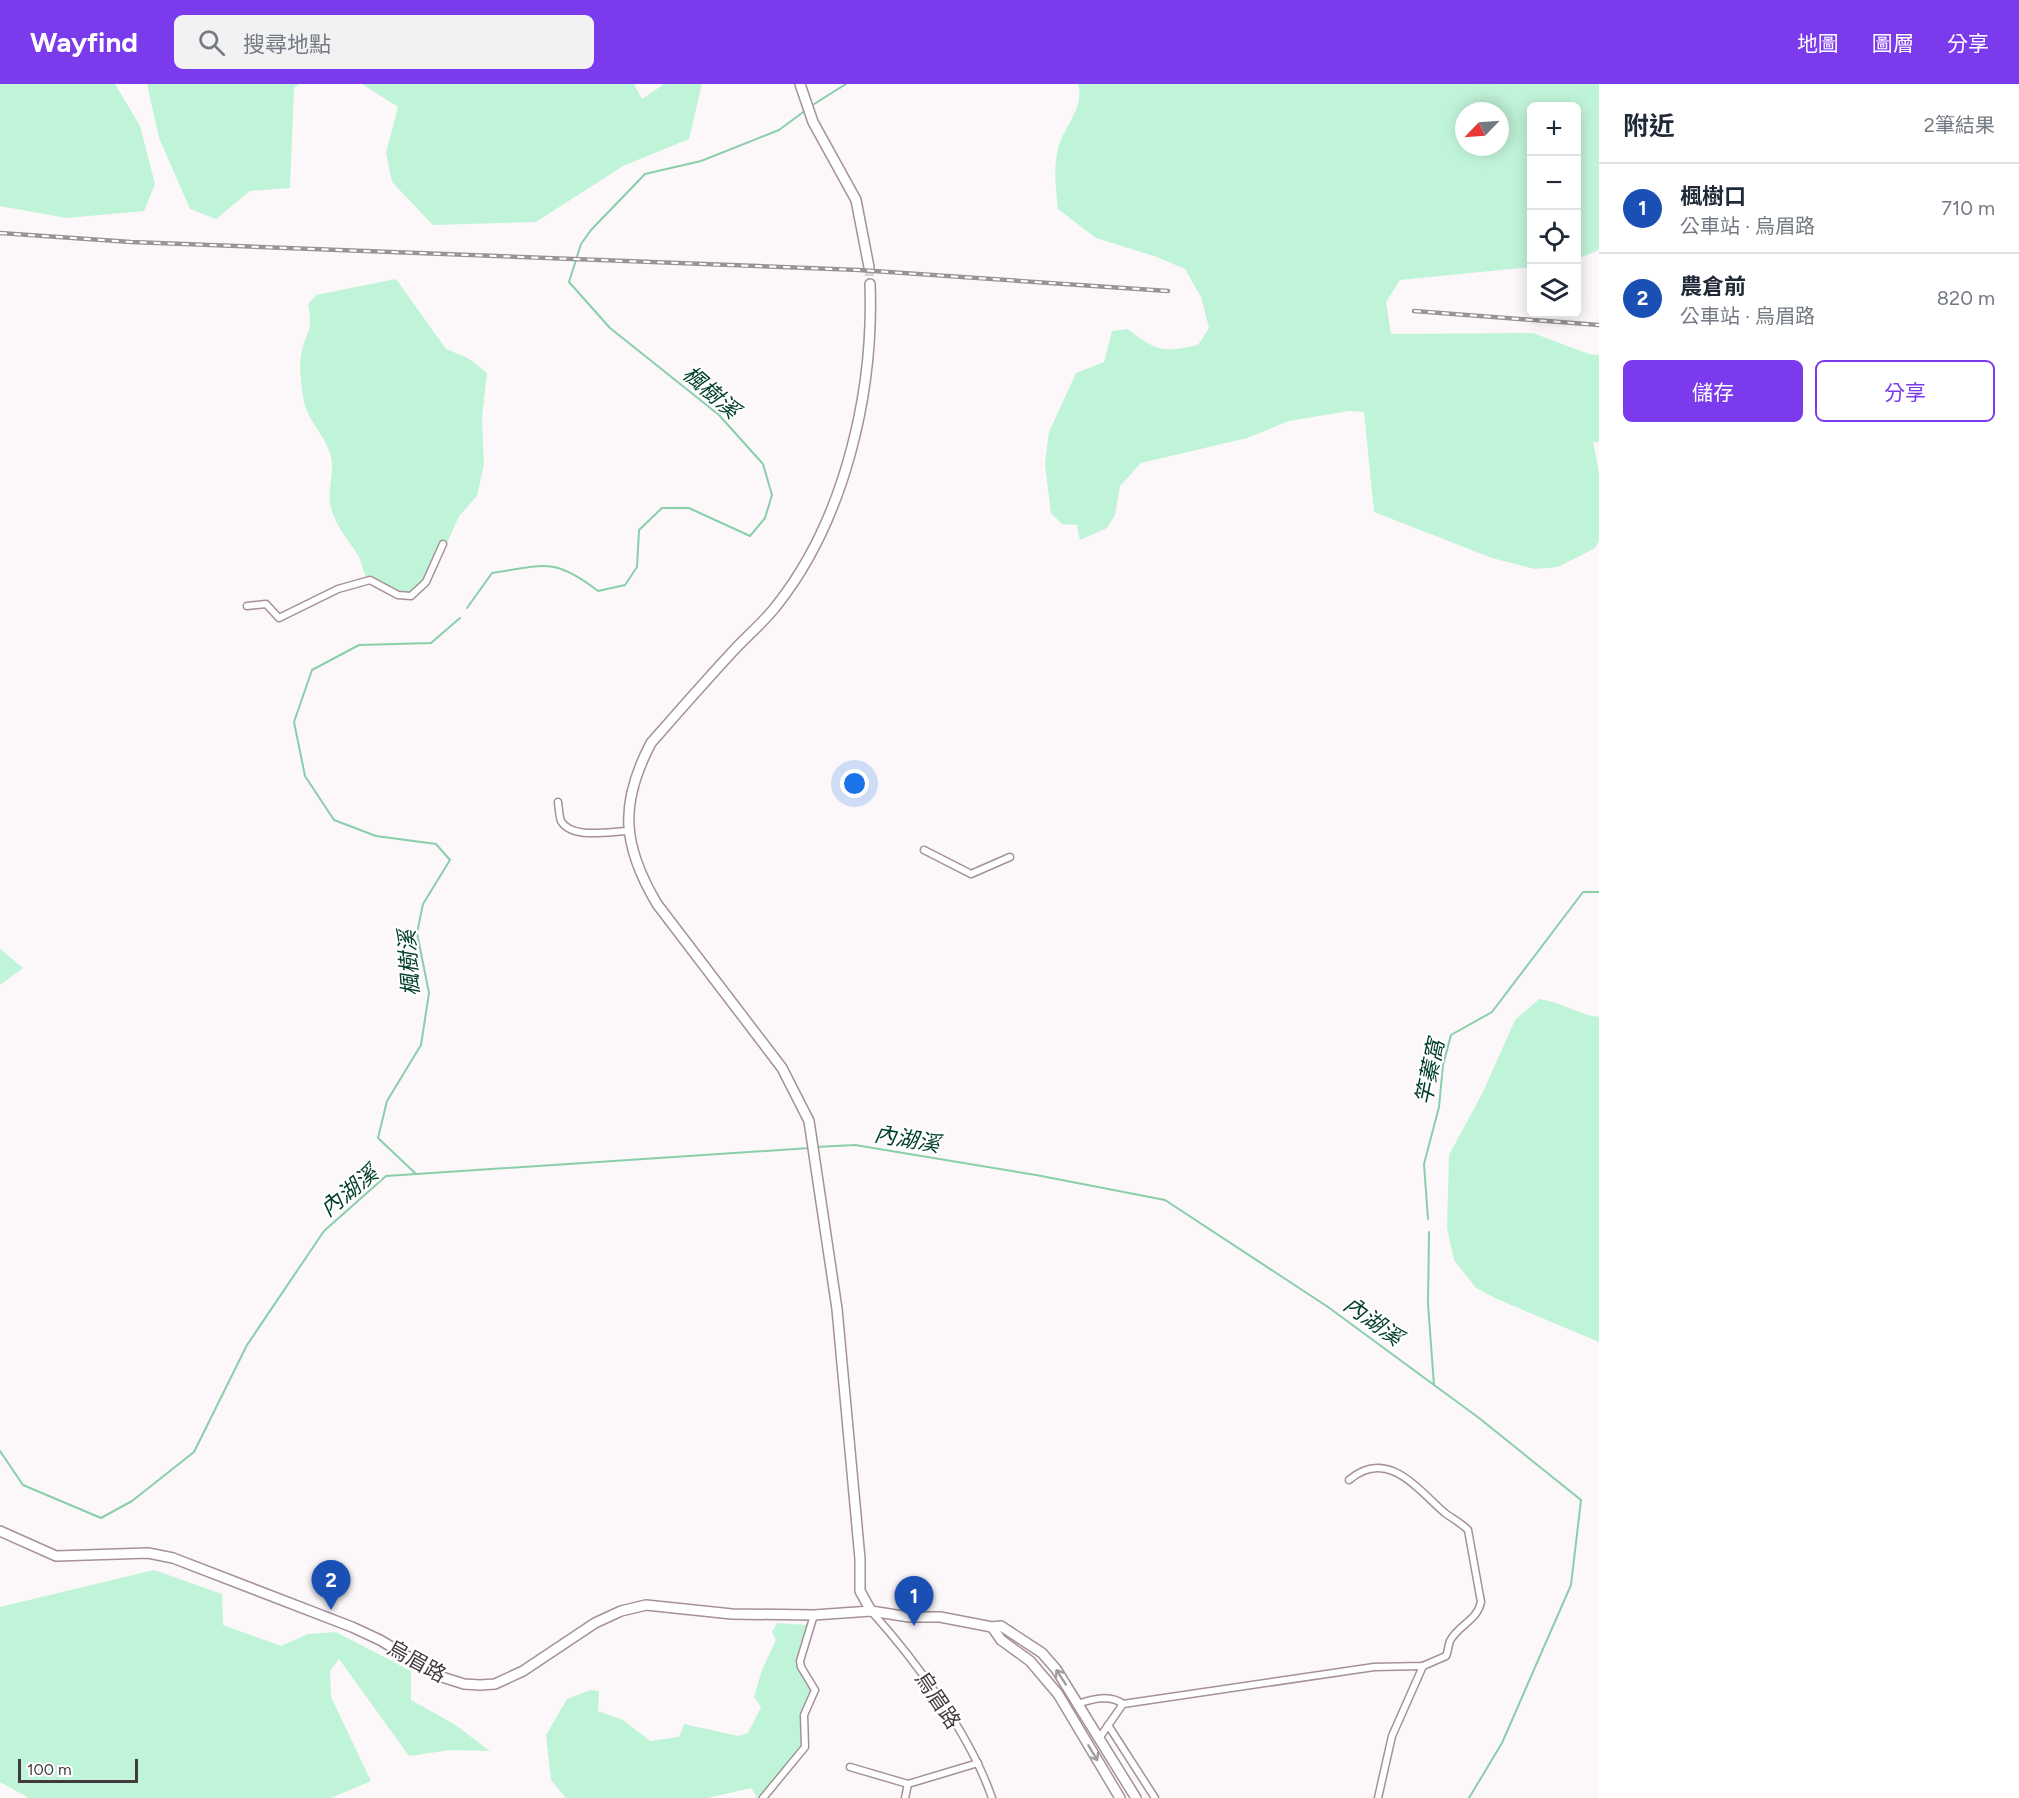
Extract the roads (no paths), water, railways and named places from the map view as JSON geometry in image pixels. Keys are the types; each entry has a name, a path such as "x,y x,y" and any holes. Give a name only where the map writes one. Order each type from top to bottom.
{"street":[{"path":"801,89 813,122 855,200 869,267"},
{"path":"870,284 870,335 859,424 829,515 815,544 777,605 651,743 633,786 628,808 629,831 635,862 657,904 782,1068 809,1121 820,1177 837,1309 848,1452 860,1559 860,1591 871,1611"},
{"path":"247,606 266,604 279,618 338,589 370,580 398,595 411,596 426,582 443,544"},
{"path":"558,802 561,820 569,829 584,832 629,831"},
{"path":"924,850 971,873 1010,857"},
{"path":"1100,1737 1123,1704 1374,1667 1423,1666 1446,1656 1450,1641 1479,1610 1481,1602 1468,1530 1446,1514 1408,1478 1395,1472 1366,1471 1358,1473 1349,1480"},
{"name":"烏眉路","path":"0,1531 56,1556 148,1553 173,1558 352,1627 380,1640 442,1677 464,1684 495,1684 523,1671 595,1623 621,1611 646,1605 732,1614 814,1615 871,1611 909,1617 940,1617 992,1627 1001,1626 1042,1653 1100,1737 1136,1798"},
{"name":"烏眉路","path":"871,1611 892,1634 943,1706 978,1764 992,1798"},
{"path":"763,1798 805,1747 804,1715 815,1690 801,1668 800,1654 814,1615"},
{"path":"992,1627 1001,1640 1030,1661 1058,1694 1120,1798"},
{"path":"1378,1798 1392,1736 1423,1666"},
{"path":"1078,1704 1096,1698 1119,1700 1123,1704"},
{"path":"1108,1725 1155,1798"},
{"path":"850,1767 908,1784 978,1764"},
{"path":"905,1798 908,1784"}],"waterway":[{"name":"楓樹溪","path":"811,106 846,84"},
{"name":"楓樹溪","path":"467,608 492,573 537,566 559,568 583,580 598,591 625,585 637,567 639,530 662,508 689,508 750,536 765,518 772,495 763,464 719,415 610,328 569,282 581,244 591,230 645,174 701,161 779,130 806,110"},
{"name":"楓樹溪","path":"415,1173 378,1138 387,1101 421,1045 429,993 417,933 423,904 450,860 436,844 376,836 334,820 305,776 294,722 312,670 359,645 431,643 460,618"},
{"name":"竿蓁窩","path":"1428,1219 1424,1164 1439,1107 1443,1065 1451,1035 1492,1012 1583,892 1599,892"},
{"name":"內湖溪","path":"816,1147 855,1145 1036,1175 1165,1200 1328,1307 1479,1418 1581,1500 1571,1585 1502,1743 1469,1798"},
{"name":"內湖溪","path":"0,1451 23,1485 101,1518 132,1501 194,1452 247,1345 324,1231 386,1176 810,1148"},
{"name":"竿蓁窩","path":"1429,1232 1428,1304 1434,1385"}],"tunnel":[{"path":"869,267 870,284"}],"railway":[{"path":"0,233 131,242 859,270 1168,291"},
{"path":"1414,311 1599,325"}],"place":[{"name":"農倉前","path":"331,1610"},
{"name":"楓樹口","path":"914,1626"}]}
